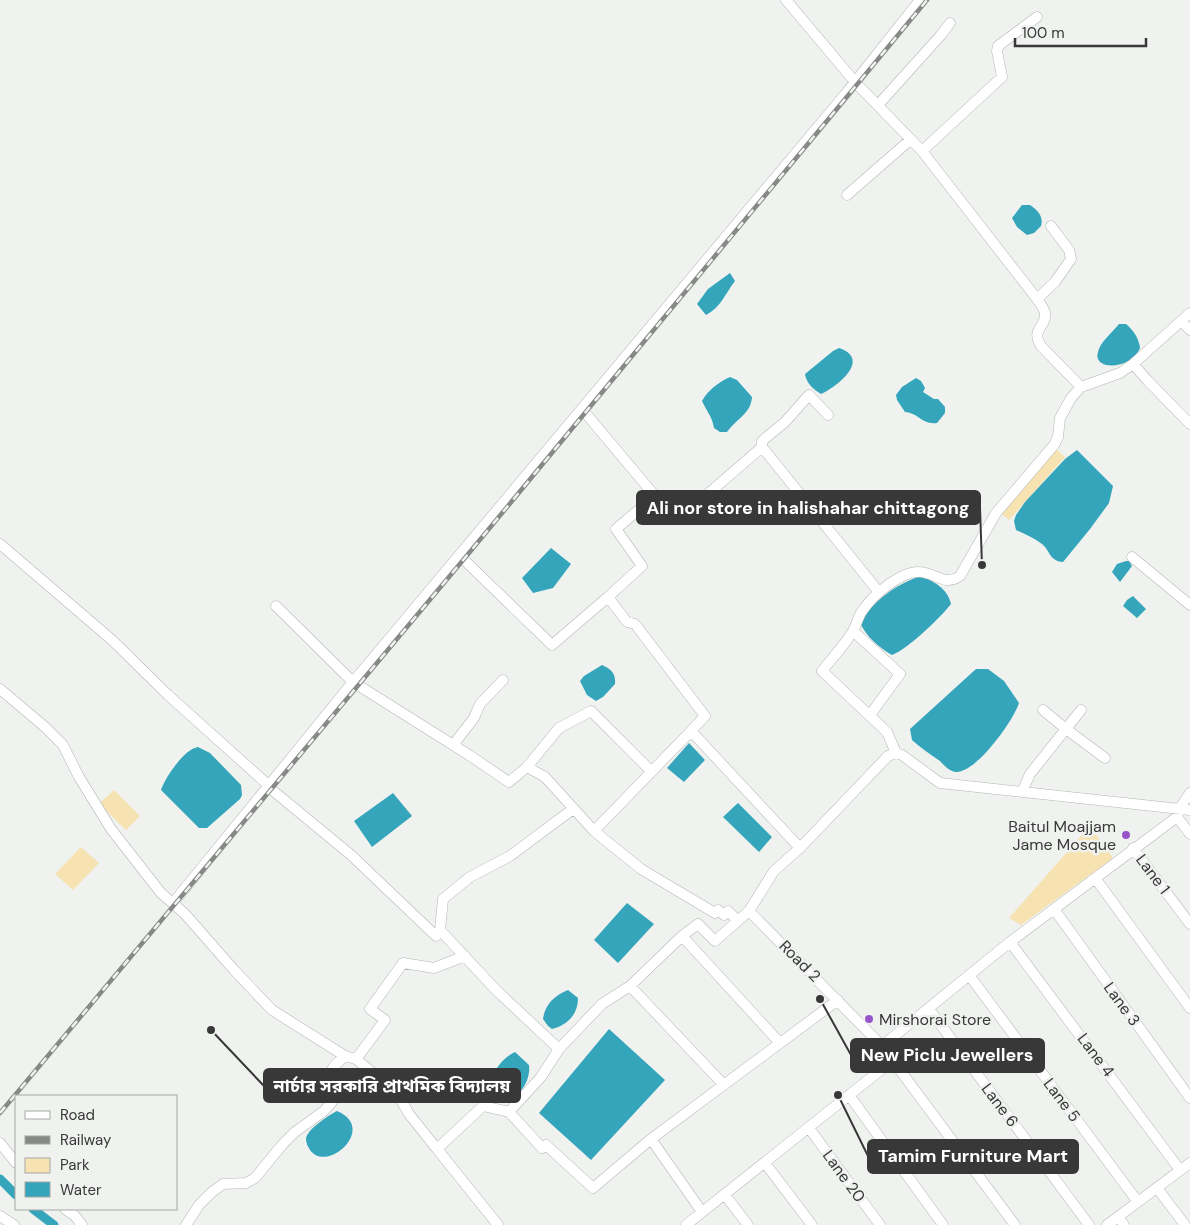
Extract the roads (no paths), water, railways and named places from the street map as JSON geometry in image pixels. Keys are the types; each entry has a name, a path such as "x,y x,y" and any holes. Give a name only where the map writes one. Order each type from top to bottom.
{"street":[{"path":"786,0 855,82 922,151 1037,299 1045,311 1044,318 1036,333 1036,338 1041,346 1081,387"},
{"path":"173,903 354,682 855,82 920,0"},
{"path":"922,151 1002,77 997,51 998,46 1037,17"},
{"path":"878,105 950,23"},
{"path":"847,195 910,140"},
{"path":"1037,299 1054,282 1071,259 1069,250 1051,226"},
{"path":"896,753 887,732 822,671 853,631 862,610 878,591 900,577 920,572 942,579 954,580 960,576 996,513 1054,445 1058,437 1060,418 1070,398 1081,387 1120,373 1133,364 1190,313"},
{"path":"1182,322 1190,330"},
{"path":"1133,364 1190,424"},
{"path":"828,415 809,395 785,422 762,441 762,447 878,591"},
{"path":"582,409 655,496 679,519 762,447"},
{"path":"460,556 552,645 608,598 642,566 616,529 655,496"},
{"path":"0,544 112,640 168,695 287,804 350,855 436,936 440,930 443,899 470,877 510,856 573,809"},
{"path":"1132,557 1190,605"},
{"path":"594,831 705,716 635,624 627,622 608,598"},
{"path":"276,606 354,682 509,782 527,767 559,728 591,712 651,771"},
{"path":"853,631 900,674 870,715"},
{"path":"453,745 474,718 480,704 503,680"},
{"path":"0,689 63,745 79,777 111,829 161,893 185,914 272,1010 351,1057 385,1083 401,1100 409,1114 498,1225"},
{"path":"1043,710 1105,758"},
{"path":"1022,792 1030,774 1081,710"},
{"path":"691,731 800,848"},
{"path":"509,1112 541,1077 559,1049 602,1004 630,986 682,936 698,924 715,941 749,911 774,871 800,848 888,756 896,753 902,755 940,783 1178,813 1190,810"},
{"path":"527,767 545,777 594,831 642,869 715,912 718,910 724,915 728,911 737,920"},
{"path":"882,1046 968,975 1178,813 1190,793"},
{"path":"1178,813 1190,834"},
{"name":"Lane 1","path":"1133,848 1190,924"},
{"path":"1095,878 1190,1008"},
{"name":"Lane 3","path":"1054,909 1190,1098"},
{"name":"Road 2","path":"749,911 882,1046 1015,1225"},
{"path":"440,930 496,990 559,1049"},
{"path":"682,936 780,1043"},
{"name":"Lane 4","path":"1010,942 1180,1170"},
{"path":"186,1225 199,1205 223,1184 246,1182 255,1178 295,1132 324,1111 332,1102 333,1088 330,1074 334,1066 351,1057 385,1020 370,1009 403,963 434,968 465,956"},
{"name":"Lane 5","path":"968,975 1138,1202"},
{"path":"630,986 724,1085"},
{"path":"437,1149 483,1106 509,1112 542,1148 546,1145 594,1188 651,1139 838,1000"},
{"name":"Lane 6","path":"929,1009 1090,1225"},
{"path":"686,1225 892,1061"},
{"path":"849,1096 943,1225"},
{"name":"Lane 20","path":"809,1128 880,1225"},
{"path":"651,1139 702,1212"},
{"path":"0,1143 15,1162"},
{"path":"1107,1225 1121,1221 1138,1202 1190,1162"},
{"path":"765,1163 812,1225"},
{"path":"1157,1188 1185,1225"},
{"path":"725,1195 748,1225"},
{"path":"66,1210 75,1216 82,1225"},
{"path":"0,1216 14,1225"}],"water":[{"path":"1022,205 1030,205 1041,216 1041,226 1034,233 1027,235 1017,227 1012,218"},
{"path":"730,273 735,281 719,304 706,315 697,304 708,289"},
{"path":"1119,324 1126,324 1131,329 1137,338 1140,348 1129,361 1122,364 1107,365 1098,358 1099,348"},
{"path":"839,348 848,353 852,359 852,366 842,379 821,394 811,386 805,374"},
{"path":"730,377 737,380 752,397 751,403 746,412 727,432 720,432 714,428 711,417 702,401 714,387"},
{"path":"916,378 921,381 925,388 923,392 934,399 938,399 945,407 945,413 937,423 924,421 914,414 905,412 897,400 896,395 902,387"},
{"path":"1077,450 1113,486 1109,503 1063,562 1055,560 1045,546 1016,530 1014,521 1025,502 1065,459"},
{"path":"551,548 571,564 553,588 533,593 522,578"},
{"path":"1129,561 1132,566 1120,582 1112,572 1117,564"},
{"path":"921,576 944,590 951,604 915,640 892,655 873,641 860,623 872,607 886,594 903,583"},
{"path":"1133,596 1146,609 1137,618 1123,606"},
{"path":"602,665 612,672 615,677 615,684 603,697 596,701 587,695 580,681 584,676"},
{"path":"976,669 988,669 1004,681 1019,703 1001,734 981,758 970,767 960,771 952,771 912,740 910,729"},
{"path":"689,743 705,760 684,782 667,768"},
{"path":"198,747 210,753 241,785 242,795 240,799 207,828 199,828 161,790 166,779 181,758"},
{"path":"393,793 412,816 372,847 354,821"},
{"path":"738,803 772,837 759,852 723,817"},
{"path":"627,903 654,924 618,963 594,940"},
{"path":"568,990 578,998 574,1014 563,1025 552,1029 543,1019 546,1009 554,998"},
{"path":"609,1029 665,1080 591,1160 539,1113"},
{"path":"515,1052 529,1065 529,1074 522,1090 516,1096 502,1098 494,1093 488,1084 499,1065"},
{"path":"337,1111 348,1119 352,1128 351,1137 337,1153 318,1156 310,1150 306,1140 307,1135 318,1123"}],"waterway":[{"path":"0,1179 15,1194"},
{"path":"34,1210 54,1225"}],"railway":[{"path":"15,1095 464,559 927,0"},
{"path":"0,1113 15,1095"}],"place":[{"name":"Ali nor store in halishahar chittagong","path":"982,565"},
{"name":"Baitul Moajjam Jame Mosque","path":"1126,835"},
{"name":"New Piclu Jewellers","path":"820,999"},
{"name":"Mirshorai Store","path":"869,1019"},
{"name":"নার্চার সরকারি প্রাথমিক বিদ্যালয়","path":"211,1030"},
{"name":"Tamim Furniture Mart","path":"838,1095"}]}
